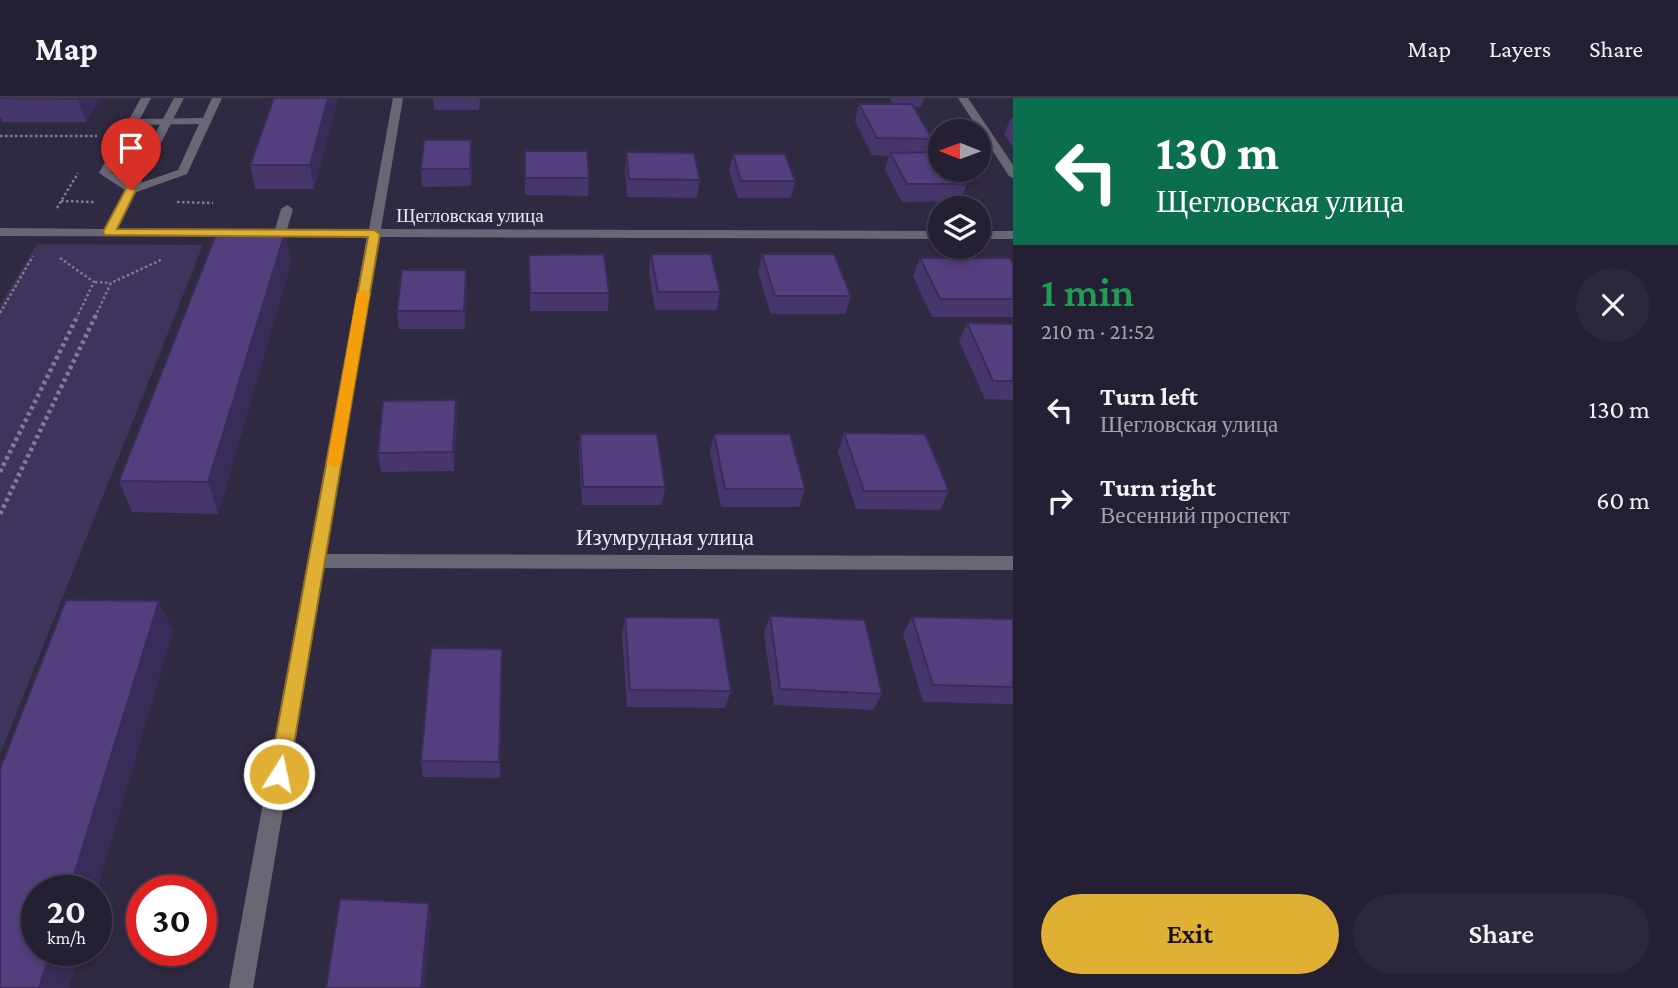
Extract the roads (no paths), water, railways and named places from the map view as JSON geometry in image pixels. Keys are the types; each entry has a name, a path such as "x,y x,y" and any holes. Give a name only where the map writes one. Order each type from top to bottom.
{"street":[{"path":"131,190 105,173 146,98"},
{"path":"109,232 179,98"},
{"path":"131,190 183,172 217,98"},
{"path":"241,988 398,98"},
{"path":"963,98 1013,173"},
{"path":"133,122 206,121"},
{"path":"280,233 287,209"},
{"name":"Щегловская улица","path":"0,232 41,238 109,232 928,235"},
{"path":"991,235 1013,235"},
{"name":"Изумрудная улица","path":"317,561 1013,563"}]}
